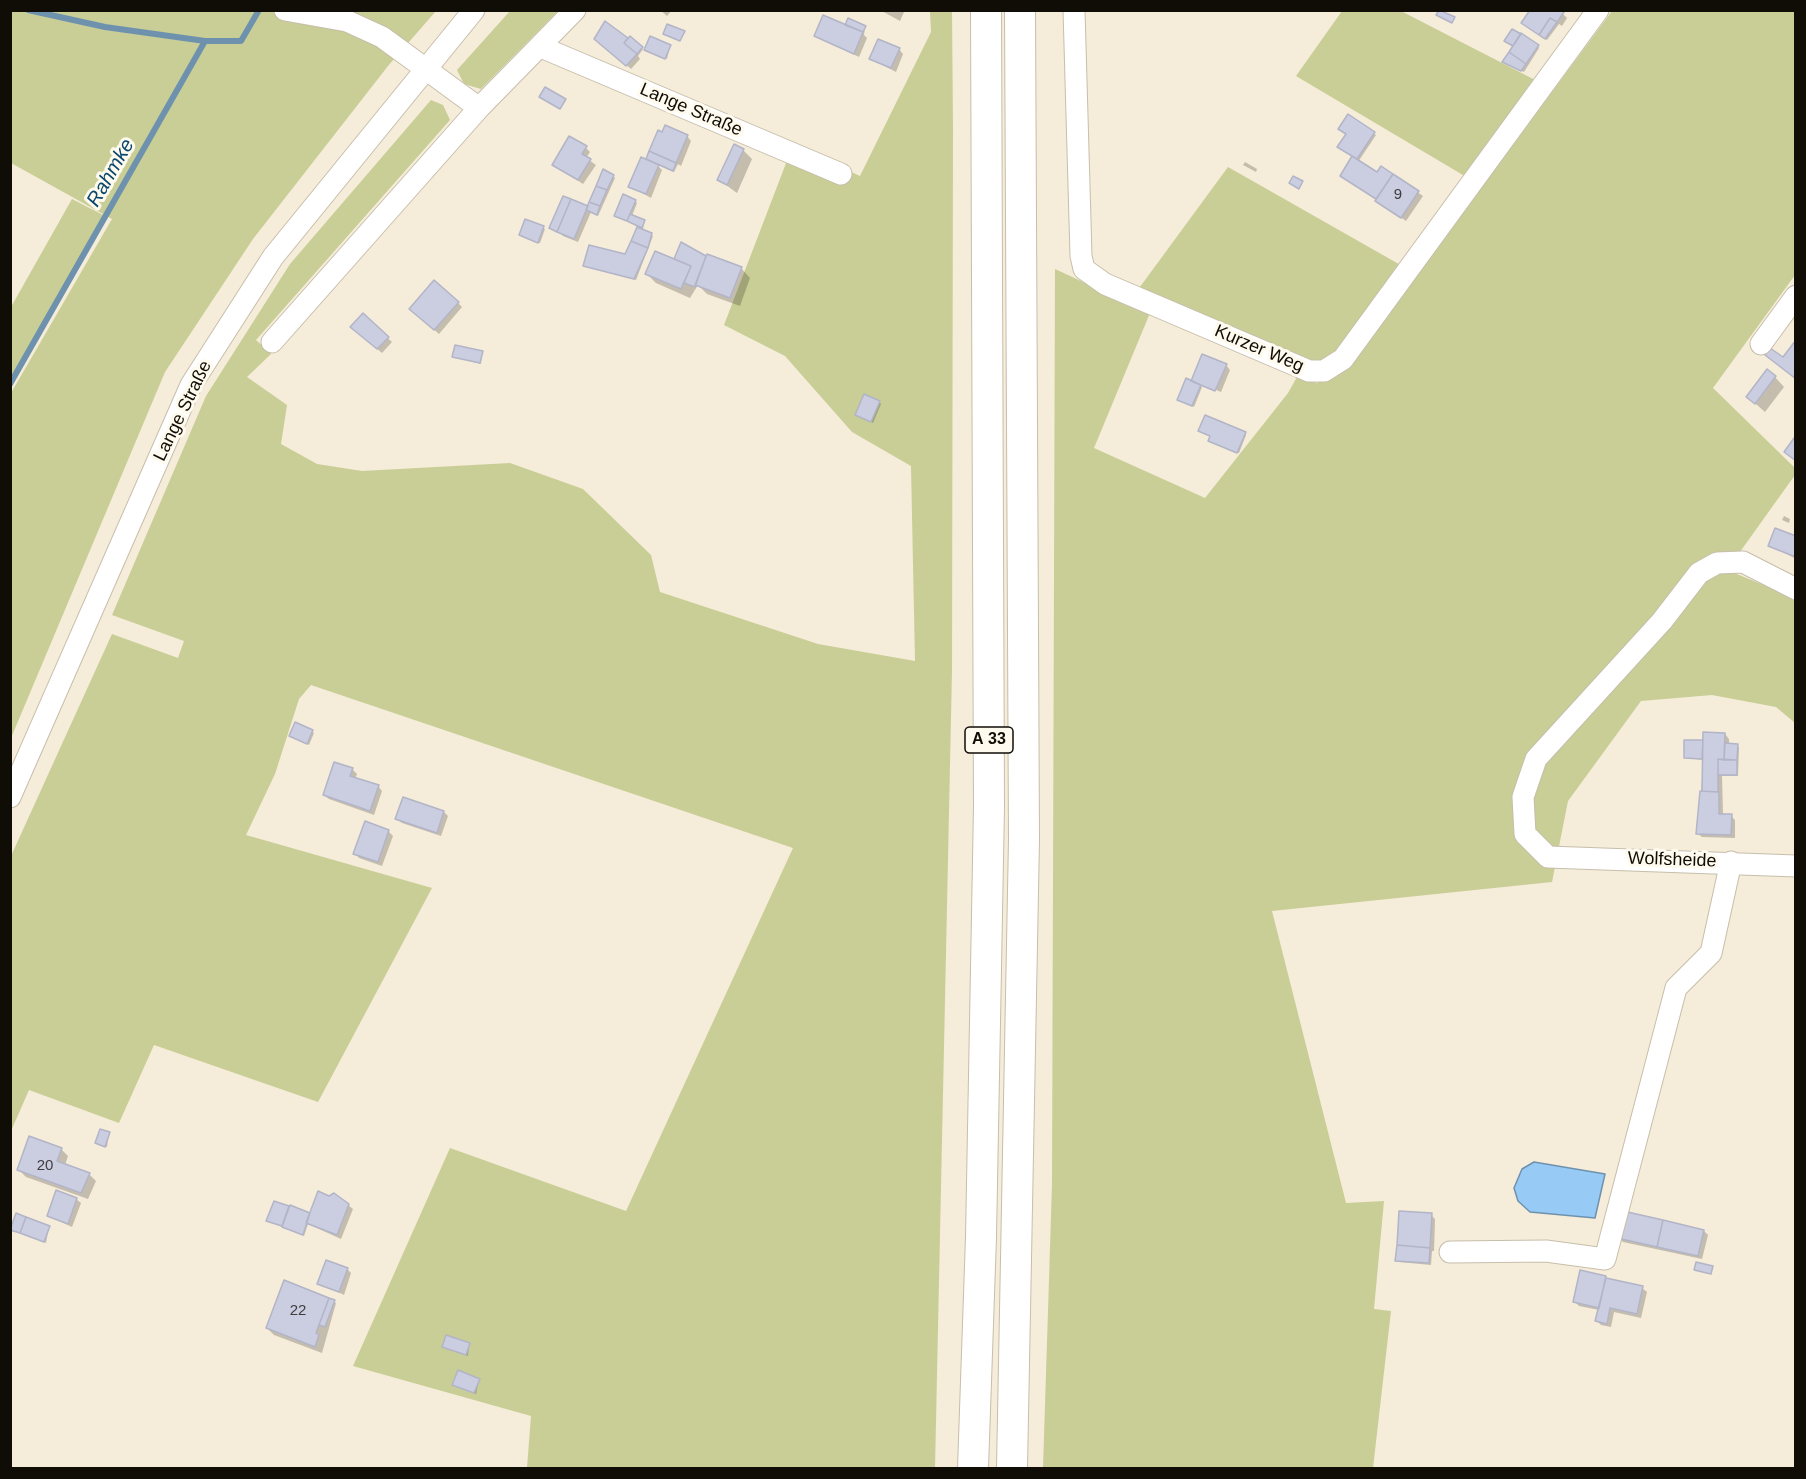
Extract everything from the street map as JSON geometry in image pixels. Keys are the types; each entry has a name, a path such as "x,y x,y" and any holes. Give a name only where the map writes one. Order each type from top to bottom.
{"highway":[{"name":"A 33","path":"973,1468 981,1237 989,807 986,10"},
{"name":"A 33","path":"1012,1468 1024,839 1020,10"}],"street":[{"path":"285,10 347,21 382,37 479,108"},
{"name":"Lange Straße","path":"10,796 192,385 273,257 425,67 474,10"},
{"path":"272,342 479,108 575,10"},
{"name":"Kurzer Weg","path":"1074,10 1081,256 1084,269 1105,284 1309,371 1324,371 1343,359 1598,10"},
{"name":"Lange Straße","path":"541,47 841,174"},
{"path":"1761,344 1796,296"},
{"name":"Wolfsheide","path":"1796,590 1743,562 1718,563 1699,573 1662,621 1536,759 1522,797 1525,834 1548,857 1796,866"},
{"path":"1450,1252 1546,1251 1605,1259 1676,988 1711,953 1731,862"}],"green space":[{"path":"1399,10 1539,82 1468,178 1296,76 1342,11"},
{"path":"11,11 436,11 388,66 253,239 165,372 11,738 11,393 112,219 11,163"},
{"path":"510,11 558,11 481,89 464,84 457,70"},
{"path":"930,11 952,11 953,127 952,671 935,1468 527,1468 531,1416 353,1366 450,1148 626,1211 793,848 311,685 299,699 275,774 246,835 432,888 318,1102 154,1045 119,1123 29,1090 11,1131 11,856 112,634 178,658 184,641 112,615 206,396 290,264 431,100 443,105 450,120 256,340 271,354 247,377 287,405 281,444 317,464 362,471 510,463 583,489 651,555 660,592 818,644 915,661 911,466 852,432 785,356 724,325 793,145 860,176 931,32"},
{"path":"1612,11 1795,11 1795,275 1713,388 1795,468 1795,475 1727,570 1795,598 1795,723 1776,707 1712,695 1641,701 1568,801 1552,882 1272,911 1346,1203 1384,1201 1374,1309 1391,1311 1373,1468 1043,1468 1052,1185 1055,269 1150,313 1094,448 1205,498 1288,393 1297,377 1317,383 1347,369"},
{"path":"1228,167 1404,267 1343,348 1326,362 1312,364 1137,291"},
{"path":"72,199 105,216 11,380 11,307"}],"water":[{"path":"1534,1162 1605,1174 1595,1218 1530,1212 1518,1201 1514,1188 1522,1169"}],"building":[{"path":"1439,10 1455,17 1452,23 1436,15"},
{"path":"1530,10 1562,10 1564,12 1557,22 1550,18 1539,35 1521,23"},
{"path":"823,15 863,32 854,54 814,36"},
{"path":"848,18 866,26 863,32 845,25"},
{"path":"1550,18 1557,22 1545,39 1539,35"},
{"path":"605,21 628,38 624,43 637,54 626,66 594,39"},
{"path":"667,24 685,31 680,41 663,34"},
{"path":"1512,29 1521,34 1513,46 1504,41"},
{"path":"1521,33 1539,45 1526,64 1509,52"},
{"path":"630,36 643,47 637,54 624,43"},
{"path":"650,36 671,45 665,59 644,50"},
{"path":"878,39 900,48 891,68 869,59"},
{"path":"1509,52 1526,64 1521,71 1502,62"},
{"path":"545,87 566,99 560,109 539,97"},
{"path":"1348,114 1375,132 1357,159 1337,147 1346,134 1338,129"},
{"path":"665,125 688,135 676,163 649,151 658,130 662,132"},
{"path":"569,136 587,146 582,154 591,159 578,180 552,165"},
{"path":"734,144 744,149 727,185 717,180"},
{"path":"649,151 676,163 673,171 646,159"},
{"path":"1352,156 1377,172 1381,166 1393,174 1376,199 1340,176"},
{"path":"641,157 659,165 646,194 628,187"},
{"path":"603,169 614,175 607,190 596,186"},
{"path":"1393,174 1419,191 1401,218 1375,201"},
{"path":"1293,176 1303,181 1299,189 1289,183"},
{"path":"596,186 607,190 600,206 589,202"},
{"path":"623,194 636,200 627,221 614,216"},
{"path":"563,196 571,199 557,232 549,228"},
{"path":"571,199 588,206 574,239 557,232"},
{"path":"589,202 600,206 597,215 586,210"},
{"path":"630,214 645,220 642,228 627,221"},
{"path":"525,219 544,226 538,243 519,235"},
{"path":"637,227 652,233 648,248 631,241"},
{"path":"631,241 648,248 634,279 583,266 589,245 625,254"},
{"path":"681,242 706,256 695,287 684,283 691,266 674,259"},
{"path":"655,251 691,266 681,289 645,274"},
{"path":"707,254 742,267 730,298 695,285"},
{"path":"434,280 459,302 434,330 409,309"},
{"path":"363,313 389,337 377,349 350,327"},
{"path":"1796,340 1796,379 1765,355 1770,348 1783,357"},
{"path":"455,345 483,351 480,363 452,357"},
{"path":"1202,354 1227,364 1215,391 1191,381"},
{"path":"1767,369 1776,376 1755,404 1746,397"},
{"path":"1186,378 1201,385 1192,406 1177,400"},
{"path":"864,394 880,401 871,422 855,415"},
{"path":"1205,415 1246,432 1237,453 1208,441 1210,436 1198,431"},
{"path":"1794,438 1796,439 1796,461 1784,452"},
{"path":"1775,528 1796,536 1796,557 1768,546"},
{"path":"295,722 313,730 307,744 289,736"},
{"path":"1703,732 1725,733 1724,760 1718,759 1718,792 1702,791"},
{"path":"1684,740 1703,740 1702,759 1684,758"},
{"path":"1725,743 1738,744 1737,760 1724,760"},
{"path":"1718,759 1737,760 1737,775 1718,775"},
{"path":"334,762 353,768 350,776 379,785 370,811 323,795"},
{"path":"1700,791 1719,792 1719,814 1732,814 1731,835 1696,834"},
{"path":"403,797 444,811 437,833 395,819"},
{"path":"365,821 389,830 378,862 353,854"},
{"path":"100,1129 110,1132 105,1147 95,1143"},
{"path":"29,1136 62,1148 57,1161 90,1173 81,1193 17,1170"},
{"path":"56,1190 77,1198 68,1224 47,1216"},
{"path":"318,1191 329,1196 334,1193 349,1204 337,1235 306,1223"},
{"path":"274,1201 289,1206 282,1226 266,1221"},
{"path":"290,1205 310,1213 303,1235 282,1227"},
{"path":"1399,1211 1432,1213 1430,1248 1397,1245"},
{"path":"1623,1211 1663,1220 1657,1247 1617,1238"},
{"path":"16,1213 26,1217 20,1233 10,1230"},
{"path":"26,1217 50,1226 44,1242 20,1233"},
{"path":"1663,1220 1704,1230 1698,1256 1657,1247"},
{"path":"1397,1245 1430,1248 1429,1263 1395,1261"},
{"path":"326,1260 348,1268 339,1292 317,1284"},
{"path":"1696,1262 1713,1266 1711,1274 1694,1270"},
{"path":"1580,1270 1606,1276 1599,1308 1573,1302"},
{"path":"1606,1278 1643,1286 1637,1314 1610,1308 1607,1324 1595,1321"},
{"path":"284,1280 329,1298 316,1333 319,1335 315,1347 266,1328"},
{"path":"329,1298 335,1300 325,1327 319,1325"},
{"path":"446,1335 470,1343 466,1355 442,1347"},
{"path":"458,1370 480,1379 474,1393 452,1385"}],"waterway":[{"path":"28,10 105,27 205,41"},
{"name":"Rahmke","path":"10,384 205,41 241,41 259,10"}]}
